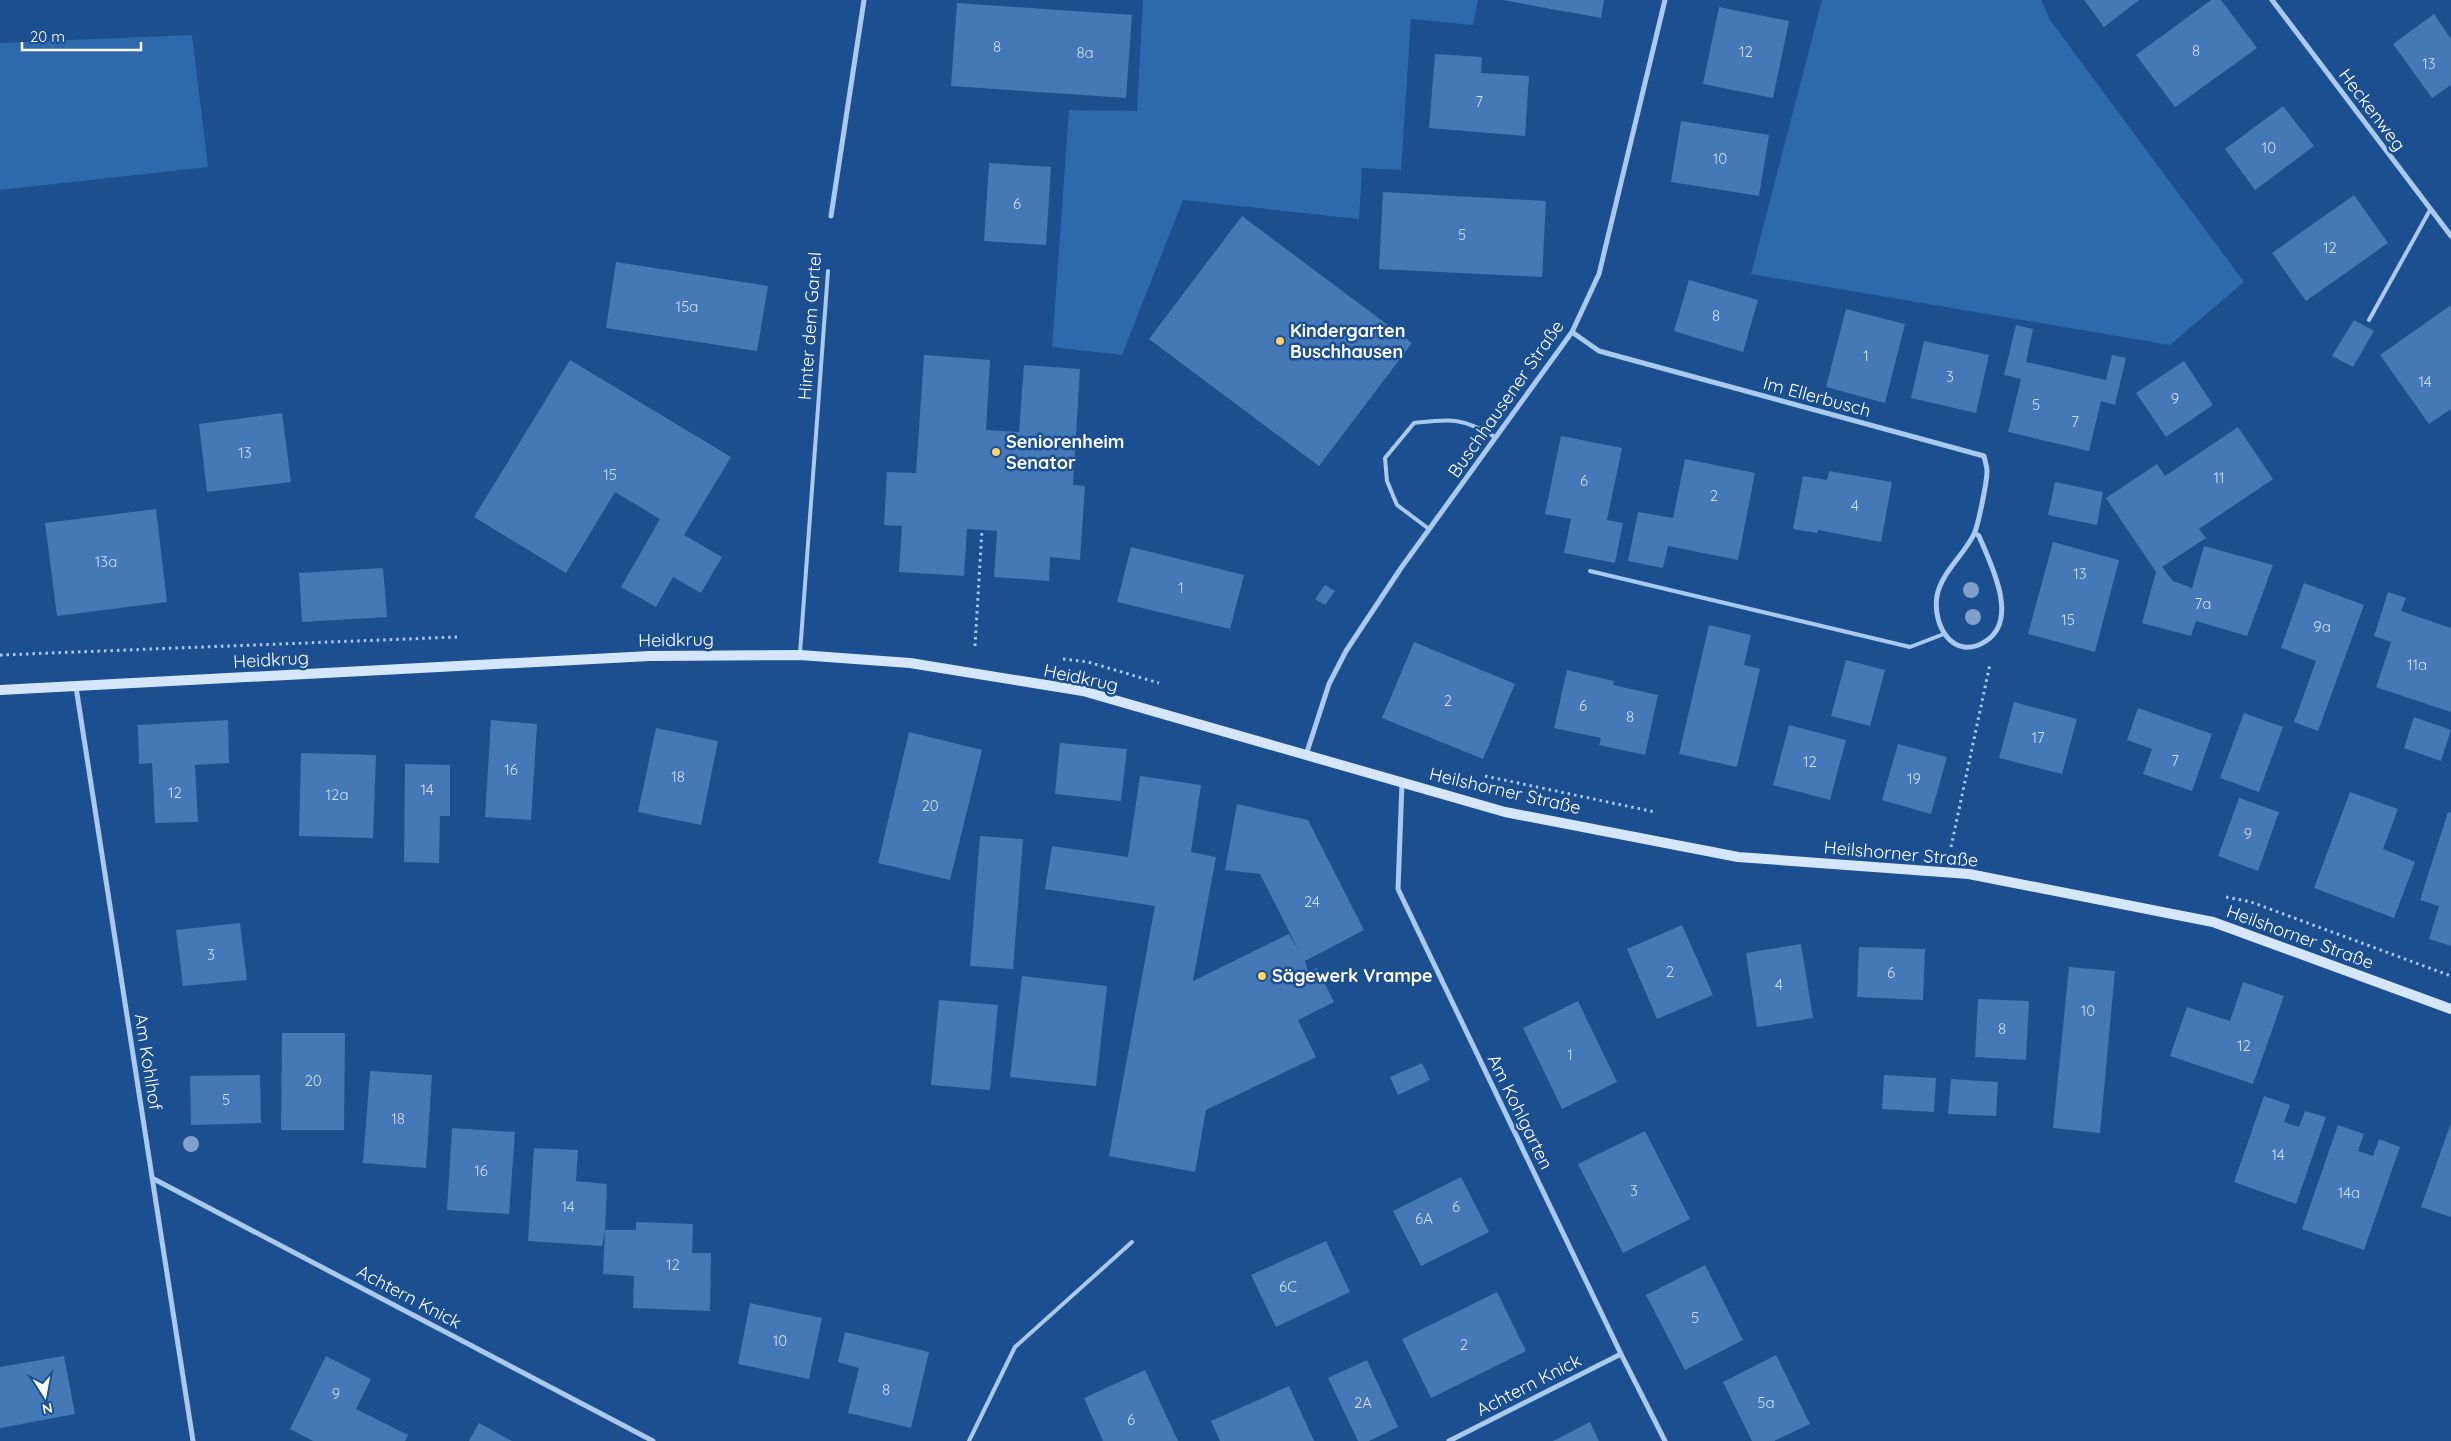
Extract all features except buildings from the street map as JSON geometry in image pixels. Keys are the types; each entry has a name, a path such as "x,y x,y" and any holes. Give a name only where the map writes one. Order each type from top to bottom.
{"main road":[{"name":"Heidkrug","path":"0,690 650,656 800,655 910,663 1083,691 1340,765"},
{"name":"Heilshorner Straße","path":"1340,765 1505,812 1738,857 1969,874 2213,922 2451,1009"}],"street":[{"path":"831,216 864,0"},
{"name":"Buschhausener Straße","path":"1306,755 1329,684 1346,651 1429,529 1572,332 1599,274 1664,0"},
{"name":"Heckenweg","path":"2272,0 2451,236"},
{"name":"Im Ellerbusch","path":"1572,332 1599,351 1984,456 1987,471 1975,533 1939,589 1937,610 1940,627 1944,634"},
{"path":"1944,634 1955,644 1964,646 1981,643 1996,630 2003,609 1992,571 1979,536 1975,533"},
{"name":"Am Kohlhof","path":"76,687 193,1441"},
{"name":"Am Kohlgarten","path":"1402,783 1398,889 1621,1354 1665,1441"},
{"name":"Achtern Knick","path":"152,1178 653,1441"},
{"name":"Achtern Knick","path":"1449,1441 1621,1354"}],"lane":[{"path":"2369,320 2430,210"},
{"name":"Hinter dem Gartel","path":"800,655 828,271"},
{"path":"1429,529 1397,505 1387,480 1385,458 1414,423 1453,419 1476,425 1495,437"},
{"path":"1590,571 1910,647 1944,634"},
{"path":"969,1441 1015,1347 1132,1242"}],"path":[{"path":"975,646 982,530"},
{"path":"1948,872 1951,845 1990,662 1981,643"}],"shaded area":[{"path":"1143,0 1478,0 1473,25 1411,19 1401,170 1362,168 1359,219 1183,200 1122,355 1052,347 1069,110 1137,111"},
{"path":"1822,0 2041,0 2050,20 2244,282 2170,345 1751,274"},
{"path":"192,35 208,167 0,190 0,43"}],"place":[{"name":"Kindergarten Buschhausen","path":"1280,341"},
{"name":"Seniorenheim Senator","path":"996,452"},
{"name":"Sägewerk Vrampe","path":"1262,976"}]}
